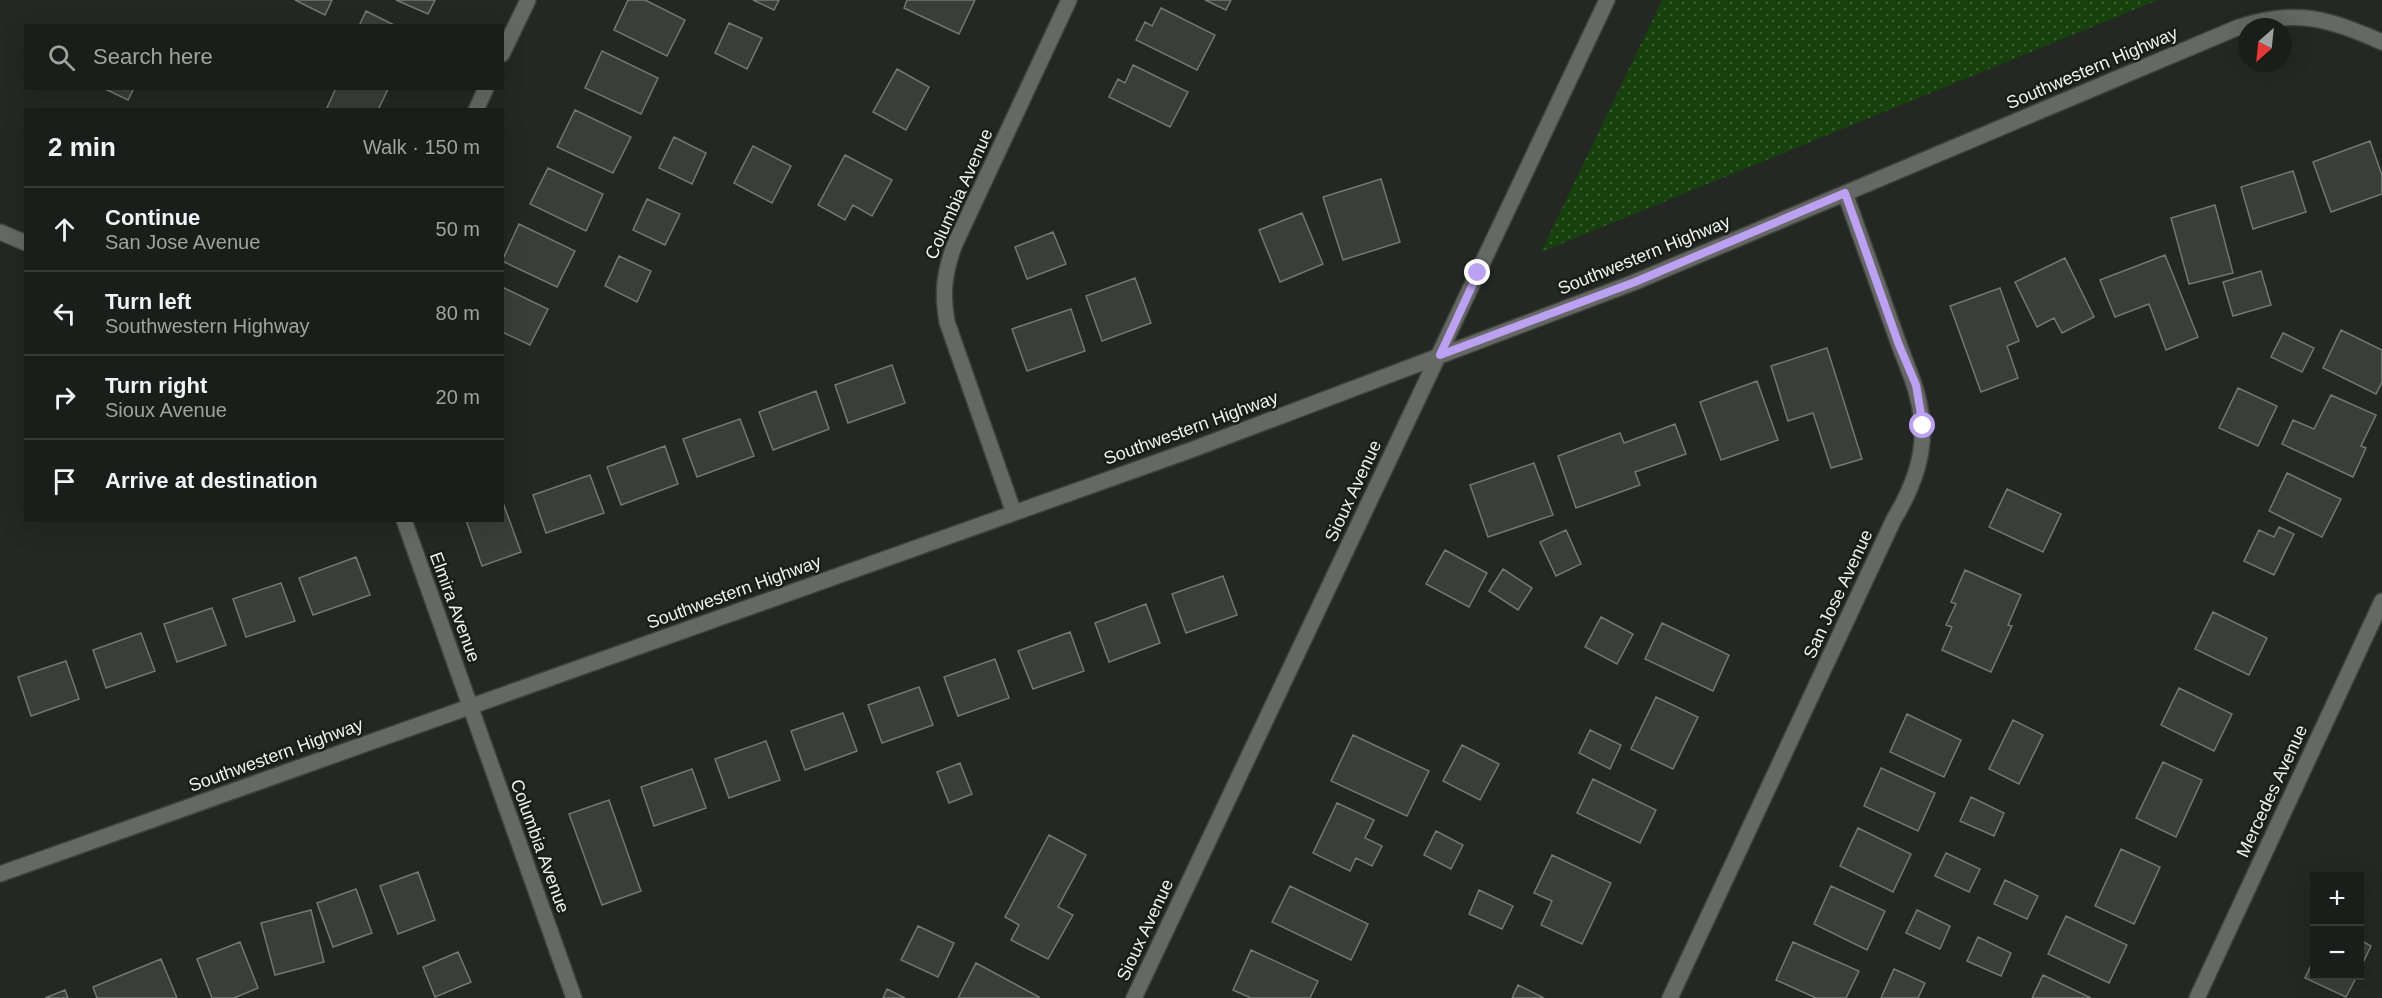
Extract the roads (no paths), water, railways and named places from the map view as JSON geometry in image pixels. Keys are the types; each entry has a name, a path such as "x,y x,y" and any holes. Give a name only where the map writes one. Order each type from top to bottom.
{"street":[{"path":"504,50 528,0"},
{"name":"Columbia Avenue","path":"1014,513 947,322 943,297 945,271 954,246 1069,0"},
{"name":"Sioux Avenue","path":"1134,998 1607,0"},
{"name":"Southwestern Highway","path":"0,874 1191,450 1635,282 2239,27 2261,20 2288,17 2315,18 2345,26 2382,42"},
{"path":"477,108 485,90"},
{"name":"San Jose Avenue","path":"1670,998 1894,519 1907,498 1918,467 1923,426 1916,385 1899,345 1845,193"},
{"path":"0,232 24,242"},
{"name":"Elmira Avenue","path":"405,522 470,707"},
{"name":"Mercedes Avenue","path":"2197,998 2382,601"},
{"name":"Columbia Avenue","path":"470,707 574,998"}]}
